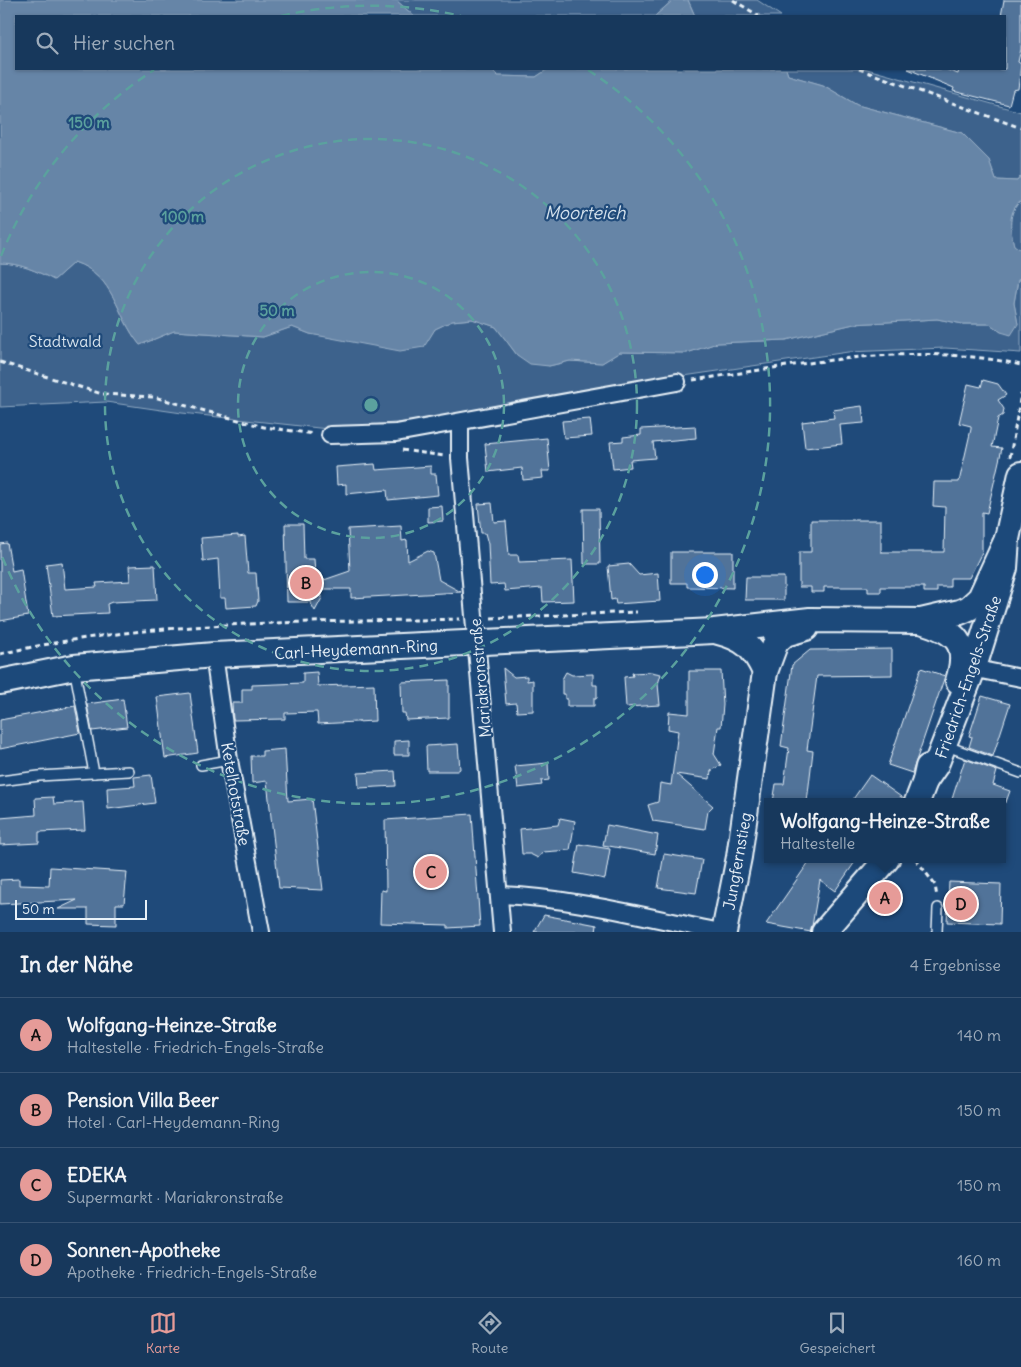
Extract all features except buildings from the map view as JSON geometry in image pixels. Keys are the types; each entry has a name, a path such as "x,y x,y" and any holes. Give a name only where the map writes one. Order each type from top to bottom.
{"main road":[{"name":"Friedrich-Engels-Straße","path":"921,620 960,612 969,608 980,598 1007,540 1018,502 1021,474"},
{"name":"Friedrich-Engels-Straße","path":"921,791 930,757 1005,568 1007,540"},
{"name":"Carl-Heydemann-Ring","path":"0,682 74,667 214,655 714,631 810,620 921,620"},
{"name":"Carl-Heydemann-Ring","path":"765,672 776,642 785,634 842,620"},
{"name":"Friedrich-Engels-Straße","path":"921,620 948,630 954,636 968,665 944,745 936,765 921,791"},
{"name":"Carl-Heydemann-Ring","path":"714,631 737,637 745,643 756,654 765,672"},
{"name":"Jungfernstieg","path":"724,932 739,857 765,672"},
{"path":"824,932 884,863"}],"street":[{"path":"330,435 396,433 460,423 677,382"},
{"name":"Mariakronstraße","path":"460,423 460,458 502,932"},
{"name":"Ketelhotstraße","path":"214,655 229,760 261,932"},
{"path":"968,665 1021,678"},
{"path":"500,895 536,896 720,932"}],"lane":[{"path":"74,667 94,773"},
{"path":"944,745 1021,773"},
{"path":"200,764 229,760"},
{"path":"0,781 129,771"},
{"path":"937,932 938,908"},
{"path":"824,932 829,932"}],"path":[{"path":"733,0 757,15"},
{"path":"862,70 1021,128"},
{"path":"677,382 885,355 942,355 996,359 1021,364"},
{"path":"0,362 102,394 154,397 264,427 330,435"},
{"path":"919,863 935,885 937,895"}],"green space":[{"path":"396,0 673,0 656,15 413,15"},
{"path":"688,0 757,0 780,15 695,15"},
{"path":"492,70 546,70 536,77 498,76"},
{"path":"786,70 871,70 1021,112 1021,176 1017,181 996,180 989,160 962,133 857,105 823,85 788,75"},
{"path":"1021,201 1021,250 1014,246 1011,222 1013,210"},
{"name":"Stadtwald","path":"74,262 88,268 107,287 140,345 174,331 263,337 292,327 310,334 363,342 423,347 435,329 452,321 472,319 496,327 517,355 549,366 570,361 602,363 620,352 687,353 717,343 786,340 854,324 937,319 963,324 990,324 1001,332 1018,324 1014,303 1018,280 1021,278 1021,353 945,348 848,352 629,384 449,418 328,429 182,413 106,402 0,407 0,263 28,268 54,280"}],"water":[{"name":"Moorteich","path":"0,0 396,0 413,15 15,15 15,70 492,70 498,76 536,77 546,70 786,70 788,75 823,85 857,105 962,133 989,160 996,180 1017,181 1021,176 1021,201 1013,210 1011,222 1014,245 1021,250 1021,278 1018,280 1014,303 1018,324 1011,335 1001,332 990,324 963,324 937,319 854,324 786,340 717,343 687,353 620,352 602,363 570,361 549,366 530,364 517,355 496,327 472,319 452,321 435,329 424,347 400,351 310,334 292,327 263,337 174,331 140,345 125,322 107,286 88,268 74,262 54,280 28,268 0,263"},
{"path":"673,0 688,0 695,15 656,15"}],"place":[{"name":"Pension Villa Beer","path":"306,583"},
{"name":"EDEKA","path":"431,872"},
{"name":"Wolfgang-Heinze-Straße","path":"885,898"},
{"name":"Sonnen-Apotheke","path":"961,904"}]}
